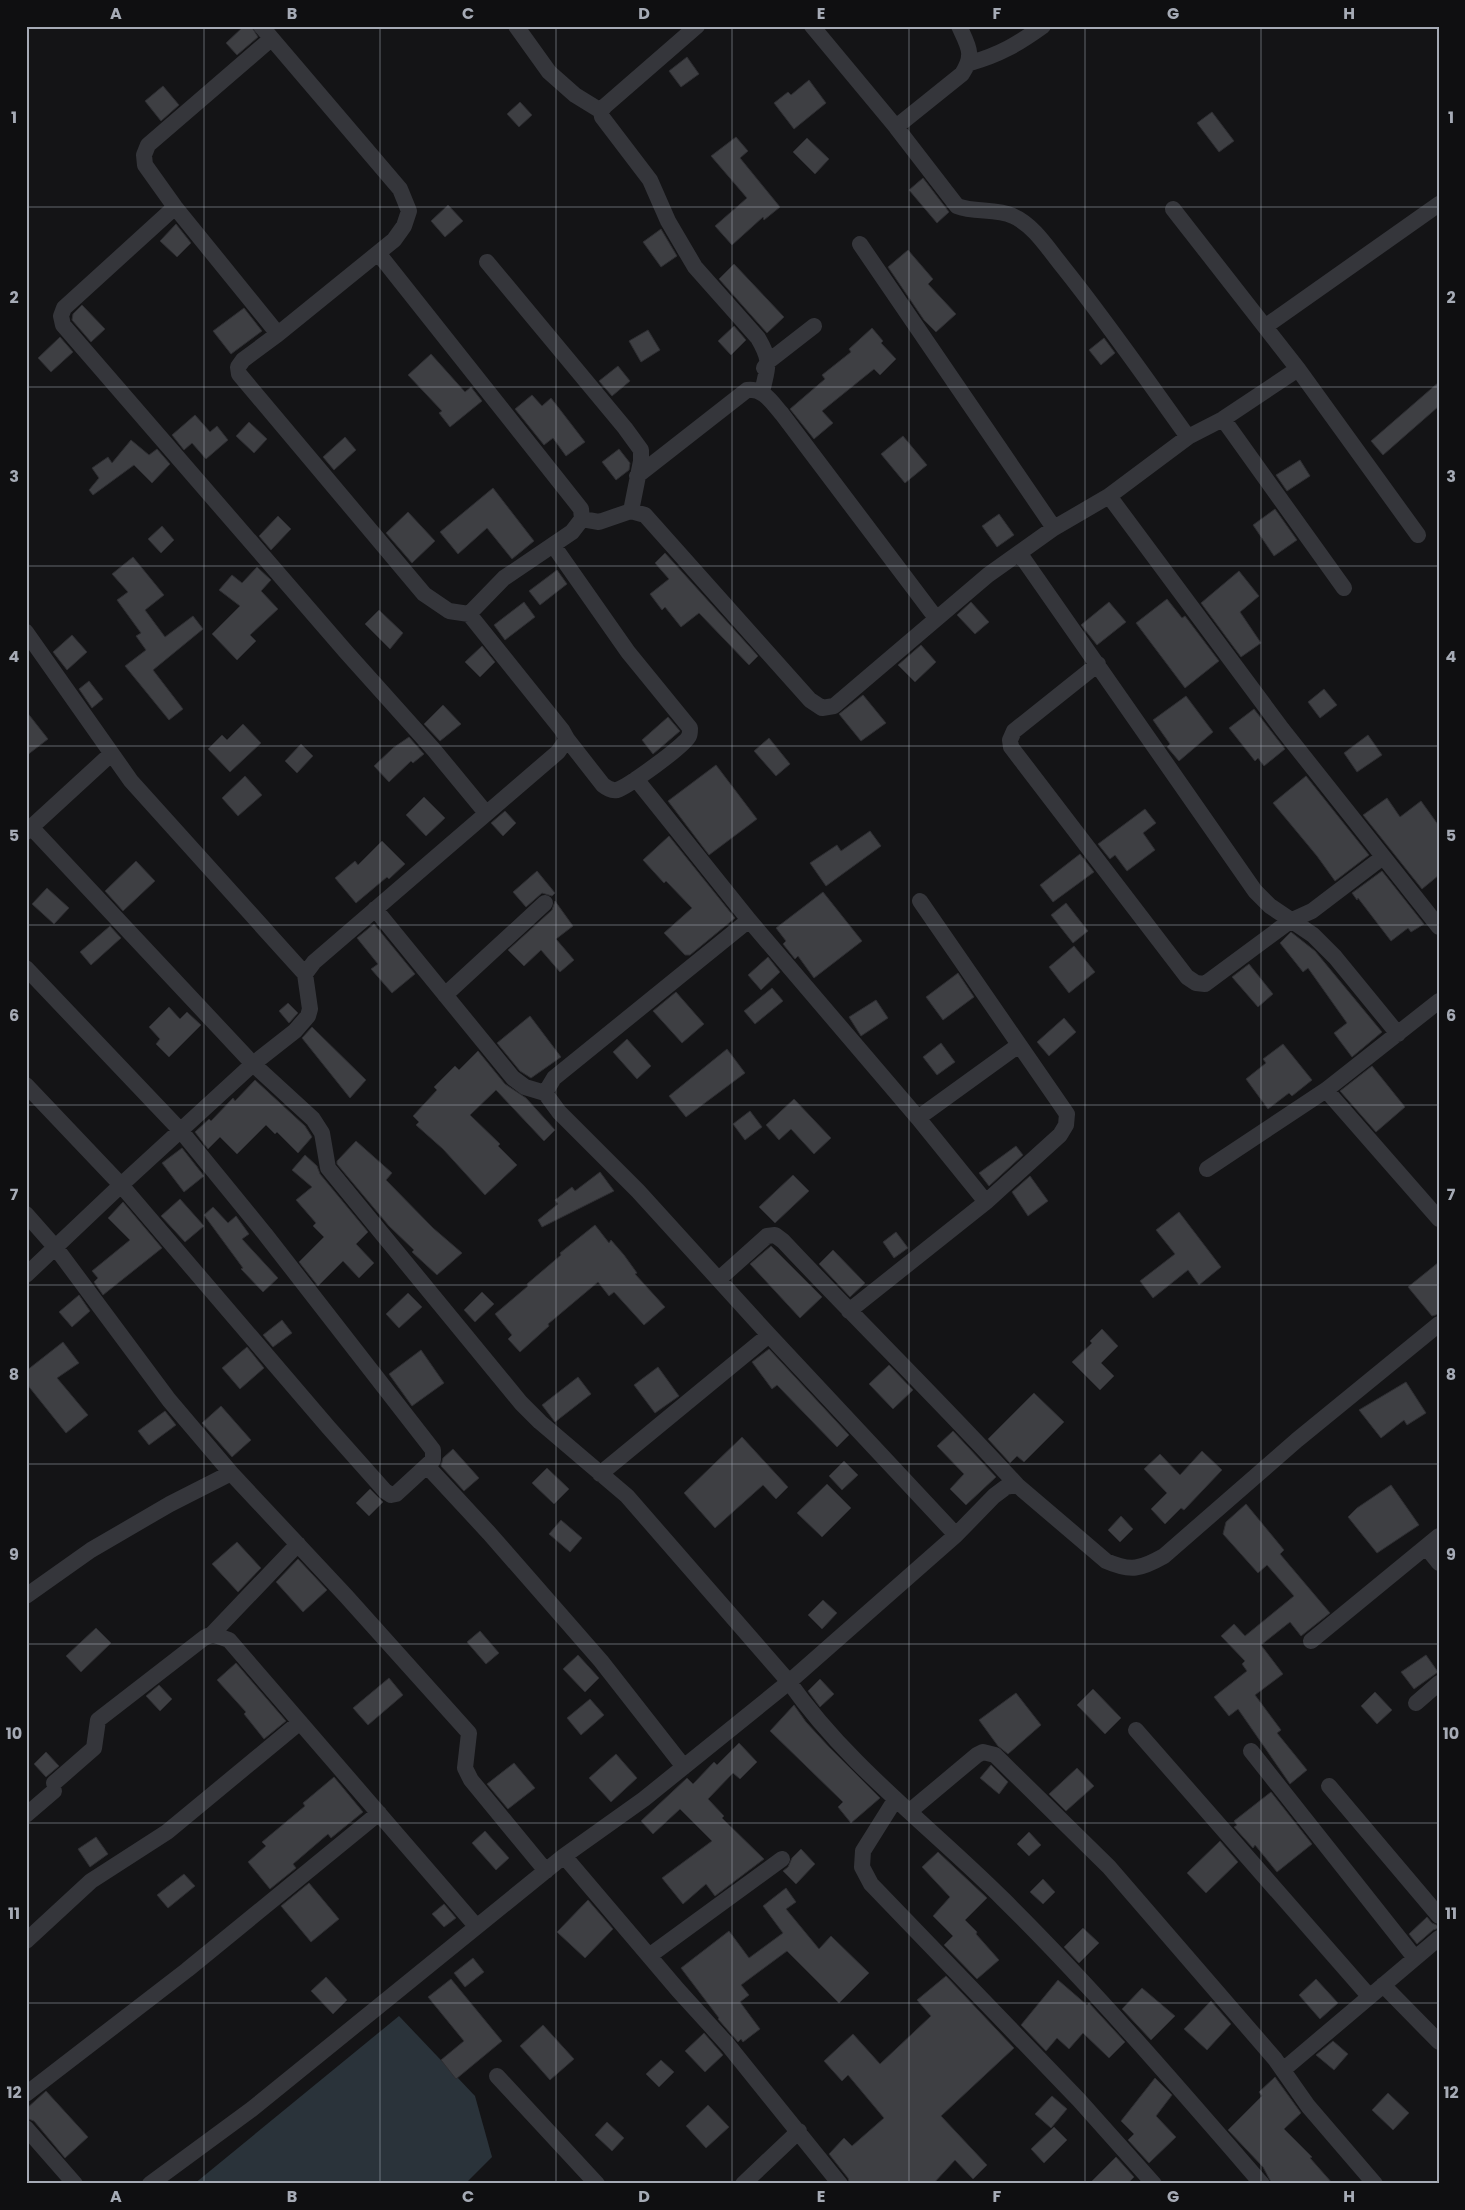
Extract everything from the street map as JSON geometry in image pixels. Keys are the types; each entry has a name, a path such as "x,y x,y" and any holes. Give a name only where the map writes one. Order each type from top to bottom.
{"street":[{"path":"516,26 549,72 575,95 602,111"},
{"path":"697,26 605,106 602,111 602,117 606,125 650,180 668,221 696,267 758,338 769,361"},
{"path":"812,26 896,127 957,206 965,209 1012,215 1021,220 1039,237 1092,304 1188,437"},
{"path":"896,127 962,74 970,63 970,50 959,26"},
{"path":"970,63 994,56 1014,46 1043,26"},
{"path":"278,334 175,207 146,165 144,155 148,145 266,33 400,189 409,211 404,226 394,240 278,334 243,360 238,367 242,379 292,435 424,594 449,611 469,614 609,790 617,790 636,779 682,744 689,736 690,728 628,652 553,544"},
{"path":"1266,326 1439,204"},
{"path":"175,207 64,308 61,316 63,325 347,653 434,750 486,813"},
{"path":"1173,209 1266,326 1418,535"},
{"path":"860,244 1054,528"},
{"path":"378,253 581,509 582,519 572,532 504,578 469,614"},
{"path":"487,262 625,428 640,450 641,461 632,511"},
{"path":"638,476 755,391 769,361 814,326"},
{"path":"582,519 599,522 632,511 644,515 810,700 822,708 834,706 988,575 1054,528 1108,496 1188,437 1222,419 1298,369"},
{"path":"755,391 782,414 936,618"},
{"path":"1222,419 1344,588"},
{"path":"1108,496 1282,729 1439,927"},
{"path":"1020,554 1255,891 1270,906 1313,935 1335,957 1398,1034"},
{"path":"26,632 130,781 305,974 310,1001 308,1016 295,1031 254,1064 121,1185 26,1275"},
{"path":"1098,664 1014,731 1010,740 1011,747 1187,977 1196,983 1205,984 1290,921 1312,911 1384,857"},
{"path":"305,974 314,962 558,752 567,739"},
{"path":"111,754 29,830 254,1064 313,1119 322,1134 328,1168 507,1387 540,1422 627,1496 789,1682 809,1710 834,1739 895,1800 910,1811 1024,1920 1132,2035 1262,2184"},
{"path":"636,779 749,920 918,1118 986,1202"},
{"path":"849,1311 986,1202 1060,1135 1066,1125 1067,1114 920,901"},
{"path":"445,995 545,902"},
{"path":"375,910 514,1078 525,1087 545,1092 559,1112 638,1191 769,1335 956,1535"},
{"path":"545,1092 554,1078 749,920"},
{"path":"26,968 182,1131 265,1234 433,1450 433,1460 396,1494 390,1495 385,1491 316,1414 121,1185 26,1085"},
{"path":"1207,1169 1326,1090 1439,1001"},
{"path":"918,1118 1019,1044"},
{"path":"1326,1090 1437,1211"},
{"path":"26,1214 56,1248 169,1400 231,1473 470,1733 464,1768 471,1780 546,1870"},
{"path":"719,1279 767,1236 775,1235 783,1240 849,1311 961,1424 1017,1485 1106,1561 1121,1568 1136,1569 1149,1565 1164,1556 1297,1440 1439,1324"},
{"path":"600,1474 769,1335"},
{"path":"426,1466 489,1533 601,1661 684,1767"},
{"path":"26,1596 91,1550 170,1504 231,1473"},
{"path":"150,2184 252,2109 546,1870 644,1799 684,1767 789,1682 956,1535 994,1496 1006,1487 1017,1485"},
{"path":"1311,1641 1439,1536"},
{"path":"26,1815 94,1748 98,1720 204,1638 212,1634 298,1544"},
{"path":"1426,1547 1439,1563"},
{"path":"212,1634 229,1640 476,1926"},
{"path":"1416,1703 1439,1683"},
{"path":"26,1941 91,1881 167,1832 300,1722"},
{"path":"1136,1730 1369,1996"},
{"path":"1251,1751 1415,1958"},
{"path":"910,1811 977,1755 983,1752 995,1755 1109,1867 1283,2070 1308,2106 1374,2184"},
{"path":"1329,1786 1439,1916"},
{"path":"895,1800 863,1851 862,1866 871,1884 1079,2100 1154,2184"},
{"path":"26,2094 187,1970 378,1813"},
{"path":"564,1856 728,2045 840,2184"},
{"path":"649,1956 782,1859"},
{"path":"1283,2070 1439,1938"},
{"path":"1383,1985 1439,2042"},
{"path":"497,2076 597,2184"},
{"path":"26,2128 75,2184"},
{"path":"743,2184 799,2131"}],"shaded area":[{"path":"399,2016 475,2096 492,2157 465,2184 194,2184"}],"building":[{"path":"244,26 251,26 258,37 237,55 226,43"},
{"path":"687,57 699,74 681,87 669,71"},
{"path":"809,80 826,103 794,129 774,103 788,92 791,95"},
{"path":"163,86 179,105 161,121 145,101"},
{"path":"520,102 532,115 519,127 507,114"},
{"path":"1212,112 1234,141 1219,152 1197,123"},
{"path":"736,137 748,151 740,158 780,207 764,220 763,217 732,245 715,226 747,198 711,156"},
{"path":"807,138 829,159 815,174 793,152"},
{"path":"923,178 949,212 937,223 909,190"},
{"path":"448,205 463,221 445,237 431,221"},
{"path":"176,224 191,243 177,257 160,241"},
{"path":"661,229 677,256 661,267 643,242"},
{"path":"908,250 933,279 928,284 956,314 936,332 924,320 888,267"},
{"path":"734,264 784,317 767,333 719,279"},
{"path":"82,305 105,329 91,342 72,320 73,314"},
{"path":"244,308 262,331 231,354 213,331"},
{"path":"734,326 746,340 731,355 718,341"},
{"path":"872,328 883,341 881,343 896,359 880,375 874,369 822,411 833,423 814,439 790,409 825,379 822,375 851,352 849,349"},
{"path":"648,330 660,350 641,362 629,341"},
{"path":"60,337 73,352 51,372 38,358"},
{"path":"1104,338 1115,353 1101,365 1089,350"},
{"path":"431,354 465,392 471,387 482,401 450,427 439,413 442,411 408,375"},
{"path":"618,366 630,381 612,396 599,381"},
{"path":"1439,382 1439,406 1383,455 1371,441"},
{"path":"532,395 542,406 551,398 585,442 566,456 553,438 544,445 515,409"},
{"path":"195,415 210,432 217,426 228,440 206,459 192,443 184,450 172,435"},
{"path":"249,422 267,439 254,453 236,436"},
{"path":"903,436 927,465 905,483 881,454"},
{"path":"345,437 356,450 334,470 323,457"},
{"path":"131,440 149,455 157,449 170,464 152,483 134,465 93,495 89,490 99,478 92,468 108,457 112,463"},
{"path":"619,449 630,463 629,470 616,480 602,462"},
{"path":"1300,460 1310,476 1287,491 1276,475"},
{"path":"493,488 534,541 512,559 487,528 458,554 440,532"},
{"path":"1275,509 1297,540 1274,556 1253,525"},
{"path":"408,512 435,541 412,563 386,533"},
{"path":"999,514 1014,535 997,547 982,526"},
{"path":"278,516 291,529 271,550 259,536"},
{"path":"162,526 174,540 161,553 148,539"},
{"path":"665,553 758,656 749,665 699,613 681,627 665,607 662,610 650,594 669,579 655,563"},
{"path":"133,557 164,595 145,610 165,637 193,616 203,629 153,670 183,709 169,720 125,666 146,650 136,636 141,633 117,600 128,592 112,574"},
{"path":"257,567 271,580 261,591 278,609 250,635 256,641 237,660 212,634 240,606 219,590 232,575 242,583"},
{"path":"557,570 567,584 540,605 529,591"},
{"path":"1239,571 1259,596 1240,612 1261,643 1241,657 1201,603"},
{"path":"1167,599 1182,618 1185,616 1219,661 1185,688 1136,623"},
{"path":"524,602 535,617 505,640 494,625"},
{"path":"971,602 989,622 975,634 957,615"},
{"path":"1109,602 1126,622 1097,645 1081,625"},
{"path":"379,610 403,633 390,649 365,624"},
{"path":"72,635 87,652 67,670 53,652"},
{"path":"921,645 936,662 915,682 898,665"},
{"path":"482,646 495,662 480,677 465,662"},
{"path":"89,681 103,699 92,708 79,689"},
{"path":"1324,689 1337,705 1320,718 1308,702"},
{"path":"863,695 886,723 861,741 839,714"},
{"path":"1186,696 1213,732 1179,761 1167,747 1170,744 1153,720"},
{"path":"443,705 461,724 440,741 424,724"},
{"path":"1254,709 1285,749 1264,766 1258,758 1255,761 1229,728"},
{"path":"26,711 48,739 26,756"},
{"path":"668,717 680,731 653,754 642,740"},
{"path":"243,724 261,743 230,772 208,749 222,735 227,740"},
{"path":"1368,735 1382,755 1357,772 1344,753"},
{"path":"409,737 424,754 413,763 411,761 389,782 374,766 393,748"},
{"path":"769,738 790,764 776,776 754,751"},
{"path":"301,744 313,756 297,773 285,761"},
{"path":"716,765 757,819 709,855 668,801"},
{"path":"245,776 262,795 238,816 222,798"},
{"path":"1306,776 1369,855 1335,881 1273,803"},
{"path":"424,797 445,818 426,836 406,815"},
{"path":"1387,798 1400,817 1421,801 1439,826 1439,875 1422,889 1363,815"},
{"path":"1145,809 1156,823 1143,833 1155,850 1127,871 1115,855 1110,859 1098,844"},
{"path":"505,811 516,823 503,836 491,823"},
{"path":"870,831 881,846 826,886 810,863 837,845 841,851"},
{"path":"669,836 735,918 690,955 685,955 664,933 692,908 666,881 664,883 643,860"},
{"path":"382,841 405,864 389,879 387,877 356,903 335,878 355,861 358,865"},
{"path":"1080,854 1094,872 1053,902 1040,885"},
{"path":"136,861 155,881 123,911 105,891"},
{"path":"537,871 555,893 552,896 542,893 526,907 513,892"},
{"path":"1382,871 1424,924 1411,932 1408,928 1391,941 1358,898 1357,900 1352,893"},
{"path":"47,888 69,908 54,924 32,904"},
{"path":"823,892 862,941 814,978 798,956 795,959 783,944 786,941 776,928"},
{"path":"555,901 573,926 556,939 574,960 560,972 541,950 524,966 508,950 552,910"},
{"path":"1066,903 1088,931 1073,943 1051,915"},
{"path":"374,924 415,974 392,993 371,969 378,964 357,938"},
{"path":"110,926 121,938 91,965 80,952"},
{"path":"1291,932 1315,951 1382,1032 1352,1057 1334,1033 1347,1023 1308,968 1303,972 1280,943"},
{"path":"1074,946 1095,972 1069,993 1049,967"},
{"path":"768,957 780,972 761,990 748,975"},
{"path":"1249,964 1273,994 1258,1007 1232,977"},
{"path":"958,973 974,997 943,1020 926,997"},
{"path":"772,988 783,1001 755,1024 744,1011"},
{"path":"676,992 704,1024 682,1043 653,1011"},
{"path":"876,1000 888,1018 861,1036 849,1017"},
{"path":"288,1003 298,1013 289,1023 279,1011"},
{"path":"169,1007 180,1019 187,1012 201,1025 169,1057 156,1044 160,1039 149,1027"},
{"path":"530,1016 561,1057 531,1078 520,1071 497,1043"},
{"path":"1064,1018 1076,1032 1049,1056 1037,1042"},
{"path":"312,1027 366,1080 350,1098 302,1038"},
{"path":"627,1039 651,1066 637,1079 613,1052"},
{"path":"941,1043 955,1062 937,1075 923,1057"},
{"path":"1283,1044 1312,1080 1292,1096 1289,1093 1268,1109 1246,1079 1266,1063 1263,1059"},
{"path":"727,1049 745,1073 686,1117 669,1096"},
{"path":"478,1051 505,1084 526,1098 555,1130 544,1141 496,1090 470,1115 500,1144 498,1146 517,1165 485,1195 443,1149 416,1125 419,1122 413,1116 437,1090 434,1087 455,1066 459,1070"},
{"path":"1372,1066 1405,1107 1376,1132 1340,1091"},
{"path":"255,1080 305,1126 312,1137 298,1153 277,1132 275,1134 266,1125 237,1154 220,1137 208,1149 195,1132 209,1119 211,1121 233,1098 235,1101"},
{"path":"794,1099 831,1138 814,1154 791,1129 779,1140 766,1125"},
{"path":"750,1111 762,1127 745,1140 733,1124"},
{"path":"356,1141 392,1173 386,1180 433,1228 462,1253 437,1275 412,1252 414,1250 389,1226 337,1164 337,1161"},
{"path":"1016,1146 1023,1155 989,1186 979,1173"},
{"path":"182,1148 204,1176 184,1192 162,1163"},
{"path":"305,1155 317,1166 320,1174 368,1232 356,1244 374,1263 359,1278 343,1261 318,1286 299,1262 324,1237 313,1226 316,1223 296,1200 312,1187 292,1170"},
{"path":"600,1172 614,1191 542,1227 538,1220 558,1204 555,1200 572,1187 575,1191"},
{"path":"793,1175 809,1191 775,1223 759,1207"},
{"path":"1030,1176 1048,1201 1028,1216 1012,1192"},
{"path":"180,1199 204,1226 185,1242 161,1216"},
{"path":"123,1202 162,1248 103,1295 94,1282 98,1278 92,1271 130,1240 108,1218"},
{"path":"213,1207 228,1223 236,1216 249,1234 242,1239 278,1278 263,1292 241,1269 243,1268 204,1215"},
{"path":"1179,1212 1221,1267 1199,1285 1188,1270 1153,1298 1140,1281 1175,1254 1156,1230"},
{"path":"595,1225 609,1243 611,1240 624,1255 637,1273 635,1274 665,1307 644,1325 614,1292 609,1296 598,1282 548,1324 549,1326 520,1352 508,1339 512,1335 495,1314 528,1286 527,1284 561,1255 560,1253"},
{"path":"896,1232 908,1248 894,1258 883,1242"},
{"path":"771,1246 822,1297 800,1318 750,1264"},
{"path":"833,1250 865,1283 850,1297 819,1264"},
{"path":"1439,1262 1439,1314 1432,1316 1408,1287"},
{"path":"482,1292 494,1304 475,1322 464,1310"},
{"path":"408,1293 422,1307 399,1328 386,1314"},
{"path":"79,1295 90,1311 72,1327 59,1312"},
{"path":"282,1320 292,1333 273,1347 263,1335"},
{"path":"1102,1329 1118,1346 1101,1363 1114,1376 1100,1390 1072,1362 1092,1343 1090,1341"},
{"path":"63,1342 79,1363 57,1378 88,1415 66,1433 26,1383 26,1371"},
{"path":"247,1347 264,1368 240,1389 222,1368"},
{"path":"769,1349 849,1435 837,1447 777,1385 772,1389 752,1362"},
{"path":"421,1350 444,1383 412,1406 389,1374"},
{"path":"889,1365 913,1390 893,1409 869,1384"},
{"path":"658,1367 679,1396 655,1413 634,1385"},
{"path":"578,1377 591,1394 555,1422 542,1405"},
{"path":"1406,1382 1426,1413 1407,1425 1404,1420 1381,1438 1359,1410"},
{"path":"1034,1393 1064,1422 1024,1462 1017,1456 1010,1463 988,1439"},
{"path":"221,1406 251,1440 232,1457 202,1423"},
{"path":"165,1411 176,1425 149,1445 138,1431"},
{"path":"953,1431 996,1477 966,1505 950,1489 964,1474 937,1446"},
{"path":"742,1437 788,1487 776,1499 763,1485 715,1528 684,1493"},
{"path":"453,1449 479,1478 464,1491 441,1466 443,1458"},
{"path":"1202,1451 1222,1470 1184,1510 1181,1508 1165,1524 1151,1509 1167,1493 1144,1469 1160,1454 1180,1475"},
{"path":"844,1461 858,1475 842,1490 829,1476"},
{"path":"547,1468 569,1489 554,1504 532,1483"},
{"path":"827,1484 851,1508 822,1537 797,1513"},
{"path":"1391,1485 1419,1525 1377,1553 1348,1517 1357,1508"},
{"path":"370,1489 383,1502 369,1516 356,1503"},
{"path":"1246,1504 1284,1550 1280,1554 1330,1613 1301,1636 1290,1622 1261,1645 1283,1674 1255,1695 1281,1730 1277,1733 1307,1770 1290,1784 1238,1709 1229,1716 1214,1697 1247,1671 1242,1664 1245,1661 1221,1636 1234,1624 1245,1636 1294,1596 1267,1565 1258,1573 1223,1534 1226,1522"},
{"path":"1121,1516 1133,1529 1120,1542 1108,1530"},
{"path":"561,1520 582,1538 570,1552 549,1534"},
{"path":"237,1542 261,1568 238,1592 212,1564"},
{"path":"298,1559 327,1590 303,1612 276,1582"},
{"path":"823,1600 837,1613 822,1629 808,1615"},
{"path":"96,1628 111,1643 81,1672 66,1656"},
{"path":"480,1631 499,1653 486,1664 467,1642"},
{"path":"578,1655 599,1678 585,1692 563,1669"},
{"path":"1426,1655 1438,1672 1414,1689 1401,1672"},
{"path":"236,1663 286,1721 264,1739 244,1714 246,1712 217,1680"},
{"path":"389,1678 403,1695 368,1725 353,1708"},
{"path":"820,1679 834,1694 820,1707 808,1691"},
{"path":"159,1685 172,1699 160,1711 146,1696"},
{"path":"1093,1689 1121,1718 1105,1734 1077,1705"},
{"path":"1375,1692 1392,1710 1377,1724 1361,1706"},
{"path":"1016,1693 1041,1725 1008,1754 998,1746 979,1720"},
{"path":"590,1699 604,1715 581,1735 567,1718"},
{"path":"794,1705 806,1722 830,1748 880,1798 851,1823 838,1807 843,1802 770,1731"},
{"path":"739,1743 757,1762 740,1779 733,1773 708,1799 724,1816 722,1818 764,1859 715,1896 706,1884 683,1904 662,1878 712,1841 680,1809 653,1834 641,1821 687,1778 693,1784 714,1762 717,1765"},
{"path":"46,1752 59,1766 46,1777 34,1764"},
{"path":"616,1754 637,1778 611,1802 589,1778"},
{"path":"514,1763 535,1788 508,1809 487,1784"},
{"path":"991,1765 1008,1782 999,1794 980,1778"},
{"path":"1077,1768 1094,1786 1066,1811 1049,1794"},
{"path":"334,1777 363,1812 331,1838 328,1834 293,1864 296,1868 270,1889 248,1862 266,1846 262,1842 305,1806 303,1803"},
{"path":"1271,1792 1312,1844 1277,1872 1255,1845 1253,1848 1234,1827 1237,1825 1234,1821"},
{"path":"485,1831 509,1858 496,1870 472,1843"},
{"path":"1029,1832 1041,1845 1029,1856 1017,1844"},
{"path":"96,1837 108,1854 90,1867 78,1849"},
{"path":"1220,1841 1238,1862 1206,1893 1187,1873"},
{"path":"801,1849 815,1864 796,1884 783,1871"},
{"path":"938,1852 987,1898 965,1920 999,1960 977,1979 944,1945 953,1936 933,1916 950,1897 922,1867"},
{"path":"184,1874 195,1886 168,1908 157,1895"},
{"path":"1043,1879 1055,1892 1043,1904 1030,1892"},
{"path":"309,1883 339,1919 311,1942 281,1906"},
{"path":"786,1888 796,1902 786,1909 819,1949 831,1936 869,1973 839,2003 787,1951 741,1985 749,1995 740,2002 760,2029 743,2042 741,2039 738,2042 718,2019 681,1968 729,1931 749,1958 783,1933 763,1906"},
{"path":"588,1900 613,1929 585,1958 557,1932"},
{"path":"444,1904 456,1918 444,1927 432,1914"},
{"path":"1427,1917 1439,1928 1433,1930 1417,1944 1409,1934"},
{"path":"1083,1928 1099,1943 1079,1963 1064,1947"},
{"path":"473,1958 484,1972 465,1987 454,1973"},
{"path":"946,1976 1014,2048 941,2116 987,2165 973,2179 955,2160 933,2184 850,2184 848,2178 829,2154 844,2138 852,2146 884,2118 848,2075 842,2081 824,2061 853,2034 880,2064 931,2016 917,2000"},
{"path":"326,1977 347,2000 333,2014 311,1991"},
{"path":"451,1979 502,2041 456,2079 441,2060 464,2041 428,1997"},
{"path":"1316,1979 1338,2003 1320,2019 1299,1995"},
{"path":"1058,1980 1087,2005 1089,2003 1125,2042 1109,2058 1083,2033 1069,2049 1057,2038 1046,2051 1021,2025"},
{"path":"1142,1988 1175,2016 1151,2040 1122,2009"},
{"path":"1211,2001 1231,2024 1207,2050 1184,2029"},
{"path":"543,2025 574,2059 550,2080 520,2046"},
{"path":"704,2033 723,2055 705,2072 685,2051"},
{"path":"1333,2041 1348,2054 1334,2070 1316,2055"},
{"path":"661,2060 674,2072 659,2087 646,2074"},
{"path":"1275,2077 1301,2113 1284,2129 1312,2157 1310,2158 1333,2184 1272,2184 1263,2167 1228,2130 1262,2096 1259,2092"},
{"path":"1155,2078 1172,2095 1156,2116 1176,2137 1149,2163 1128,2140 1134,2134 1121,2121"},
{"path":"46,2091 88,2137 65,2158 34,2121 26,2118 26,2109"},
{"path":"1388,2093 1409,2113 1393,2130 1372,2110"},
{"path":"1052,2096 1067,2109 1051,2128 1035,2114"},
{"path":"708,2105 729,2127 706,2148 686,2126"},
{"path":"607,2122 624,2138 612,2151 595,2135"},
{"path":"1054,2127 1067,2140 1044,2163 1031,2149"},
{"path":"1116,2157 1134,2177 1127,2184 1089,2184"}]}
